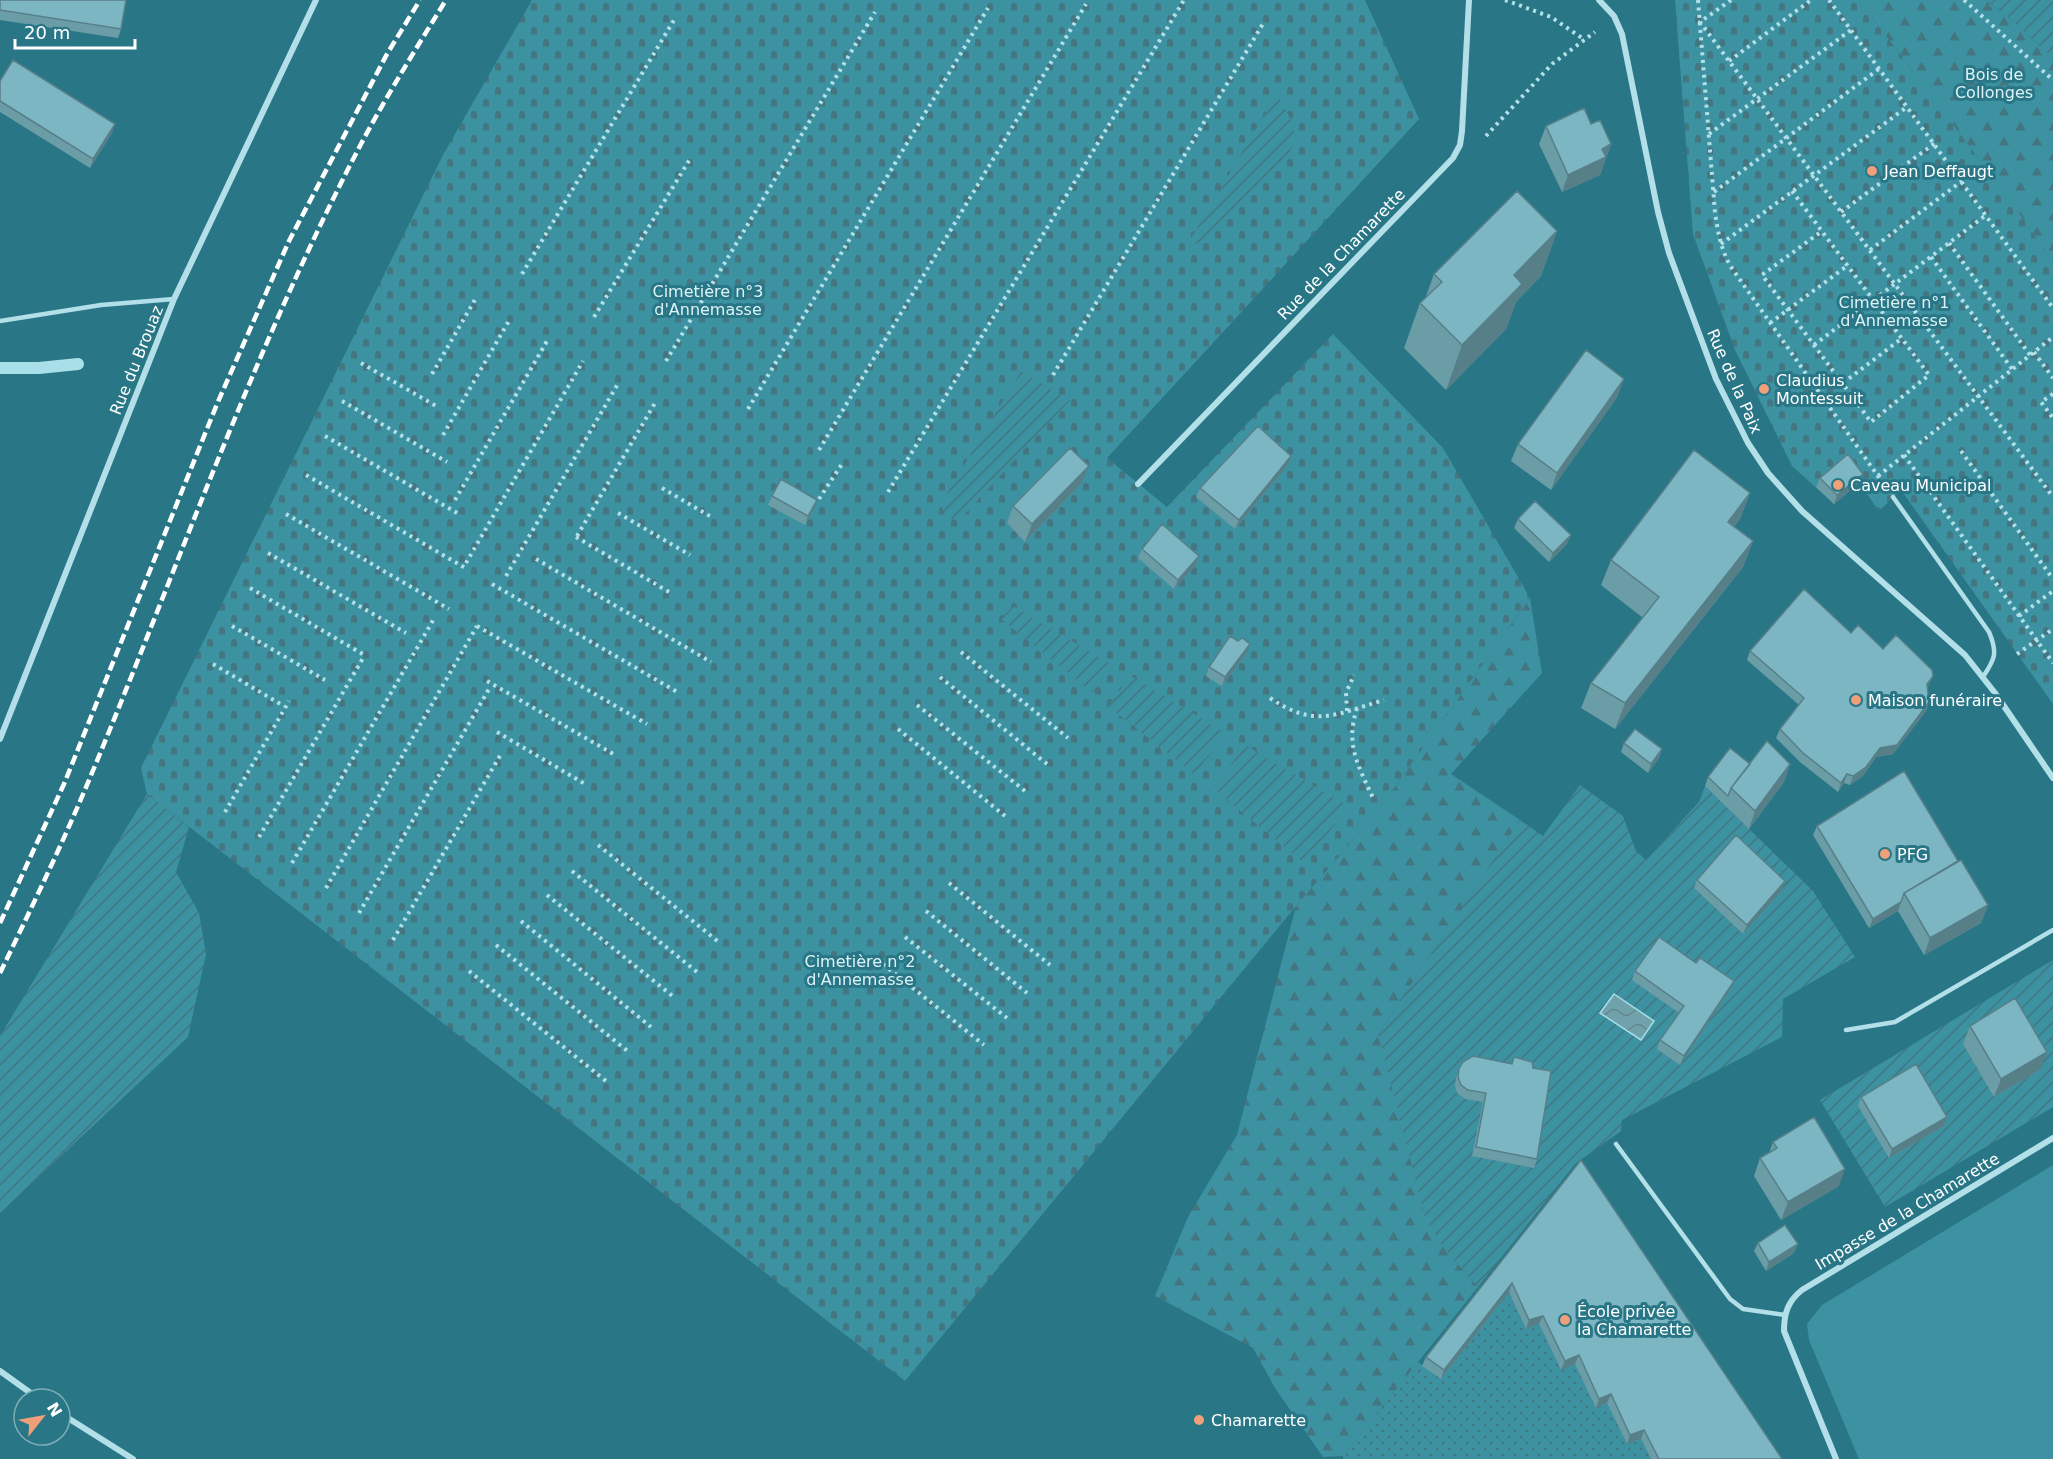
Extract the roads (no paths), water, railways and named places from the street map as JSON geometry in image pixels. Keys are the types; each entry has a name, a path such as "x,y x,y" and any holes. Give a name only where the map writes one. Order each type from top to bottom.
{"street":[{"name":"Rue du Brouaz","path":"0,739 174,299 316,0"},
{"name":"Rue de la Chamarette","path":"1138,484 1453,158 1460,145 1462,131 1469,0"},
{"name":"Rue de la Paix","path":"1599,0 1614,16 1622,34 1669,253 1716,379 1748,443 1768,473 1802,511 1965,655 1983,677 2053,778"},
{"name":"Impasse de la Chamarette","path":"1785,1315 1793,1299 1802,1290 2053,1138"},
{"path":"1785,1315 1784,1331 1787,1340 1836,1459"},
{"path":"0,1371 22,1387"},
{"path":"72,1421 133,1459"}],"lane":[{"path":"0,321 101,305 174,299"},
{"path":"1893,497 1989,632 1994,645 1994,659 1983,677"},
{"path":"1846,1030 1895,1022 2053,930"},
{"path":"1616,1144 1730,1299 1743,1309 1785,1315"}],"water":[{"path":"1614,994 1654,1021 1641,1040 1600,1013"}],"waterway":[{"path":"0,368 39,368 78,364"}],"railway":[{"path":"0,923 64,784 217,404 289,241 387,54 420,0"},
{"path":"0,973 84,792 249,383 285,303 361,144 446,0"}],"place":[{"name":"Jean Deffaugt","path":"1872,171"},
{"name":"Claudius Montessuit","path":"1764,389"},
{"name":"Caveau Municipal","path":"1838,485"},
{"name":"Maison funéraire","path":"1856,700"},
{"name":"PFG","path":"1885,854"},
{"name":"École privée la Chamarette","path":"1565,1320"},
{"name":"Chamarette","path":"1199,1420"}],"park label":[{"name":"Bois de Collonges","path":"1994,83"},
{"name":"Cimetière n°3 d'Annemasse","path":"708,300"},
{"name":"Cimetière n°1 d'Annemasse","path":"1894,311"},
{"name":"Cimetière n°2 d'Annemasse","path":"860,970"}]}
